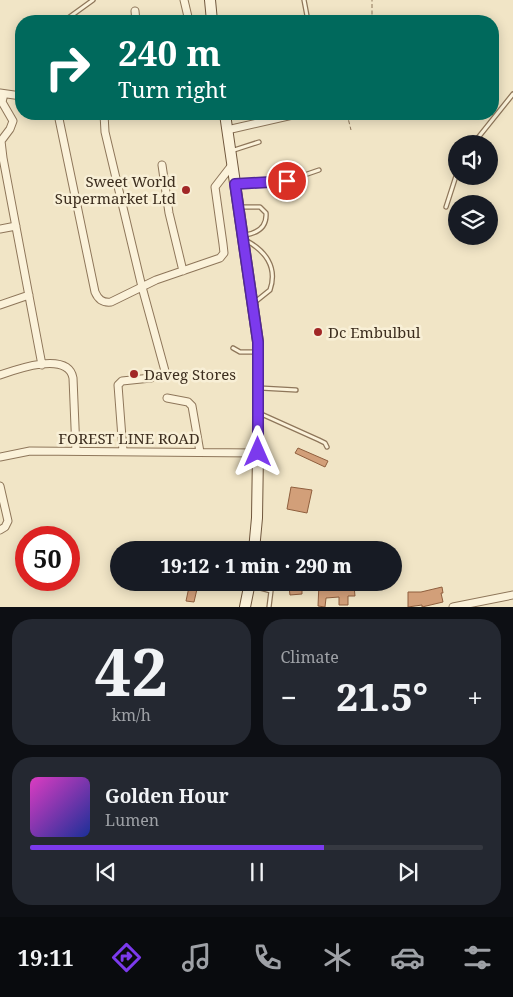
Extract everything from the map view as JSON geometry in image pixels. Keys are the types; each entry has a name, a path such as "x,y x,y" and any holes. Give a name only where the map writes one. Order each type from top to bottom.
{"main road":[{"path":"210,0 211,15"},
{"path":"227,120 258,352 258,518 255,541"},
{"path":"245,607 248,591"}],"street":[{"path":"184,0 188,15"},
{"path":"135,11 135,15"},
{"path":"15,95 2,93 2,102 13,122 1,141 42,365"},
{"path":"59,120 96,296 104,302 111,302 156,280 220,258 224,253 214,187 232,165"},
{"path":"104,120 105,132 142,287 165,371"},
{"path":"162,165 169,213 183,271"},
{"path":"0,229 16,226"},
{"path":"0,305 29,294"},
{"path":"0,375 21,368 42,365 60,364 66,366 71,372 76,451"},
{"path":"123,451 118,385 122,381 151,378"},
{"path":"167,398 188,402 192,406 200,452"},
{"name":"FOREST LINE ROAD","path":"0,457 22,452 258,452"},
{"path":"0,486 8,521 5,527 0,530"},
{"path":"453,607 513,595"}],"lane":[{"path":"72,15 93,0"},
{"path":"304,0 307,15"},
{"path":"499,112 513,94"},
{"path":"480,135 492,120"},
{"path":"231,151 259,142"},
{"path":"235,184 287,181 319,170"},
{"path":"446,207 453,185"},
{"path":"238,208 260,208 266,213 265,225 260,230 243,237"},
{"path":"243,237 257,246 264,254 269,261 273,276 270,290 252,304"},
{"path":"233,348 240,352 258,352"},
{"path":"259,388 296,390"},
{"path":"259,413 319,440 325,443 327,447"},
{"path":"269,607 271,591"}],"path":[{"path":"372,0 372,15"},
{"path":"348,120 351,130"}],"building":[{"path":"298,448 328,461 325,467 295,453"},
{"path":"291,487 312,490 307,513 287,509"},
{"path":"442,587 443,602 422,607 422,605 408,607 408,592 421,592"},
{"path":"188,591 197,591 194,602 186,601"},
{"path":"290,591 302,591 302,594 290,595"},
{"path":"319,591 354,591 355,596 348,596 348,605 339,605 339,597 326,598 325,607 318,606"}],"place":[{"name":"Sweet World Supermarket Ltd","path":"186,190"},
{"name":"Dc Embulbul","path":"318,332"},
{"name":"Daveg Stores","path":"134,374"}],"route":[{"path":"258,452 258,342 235,184 287,181"}]}
